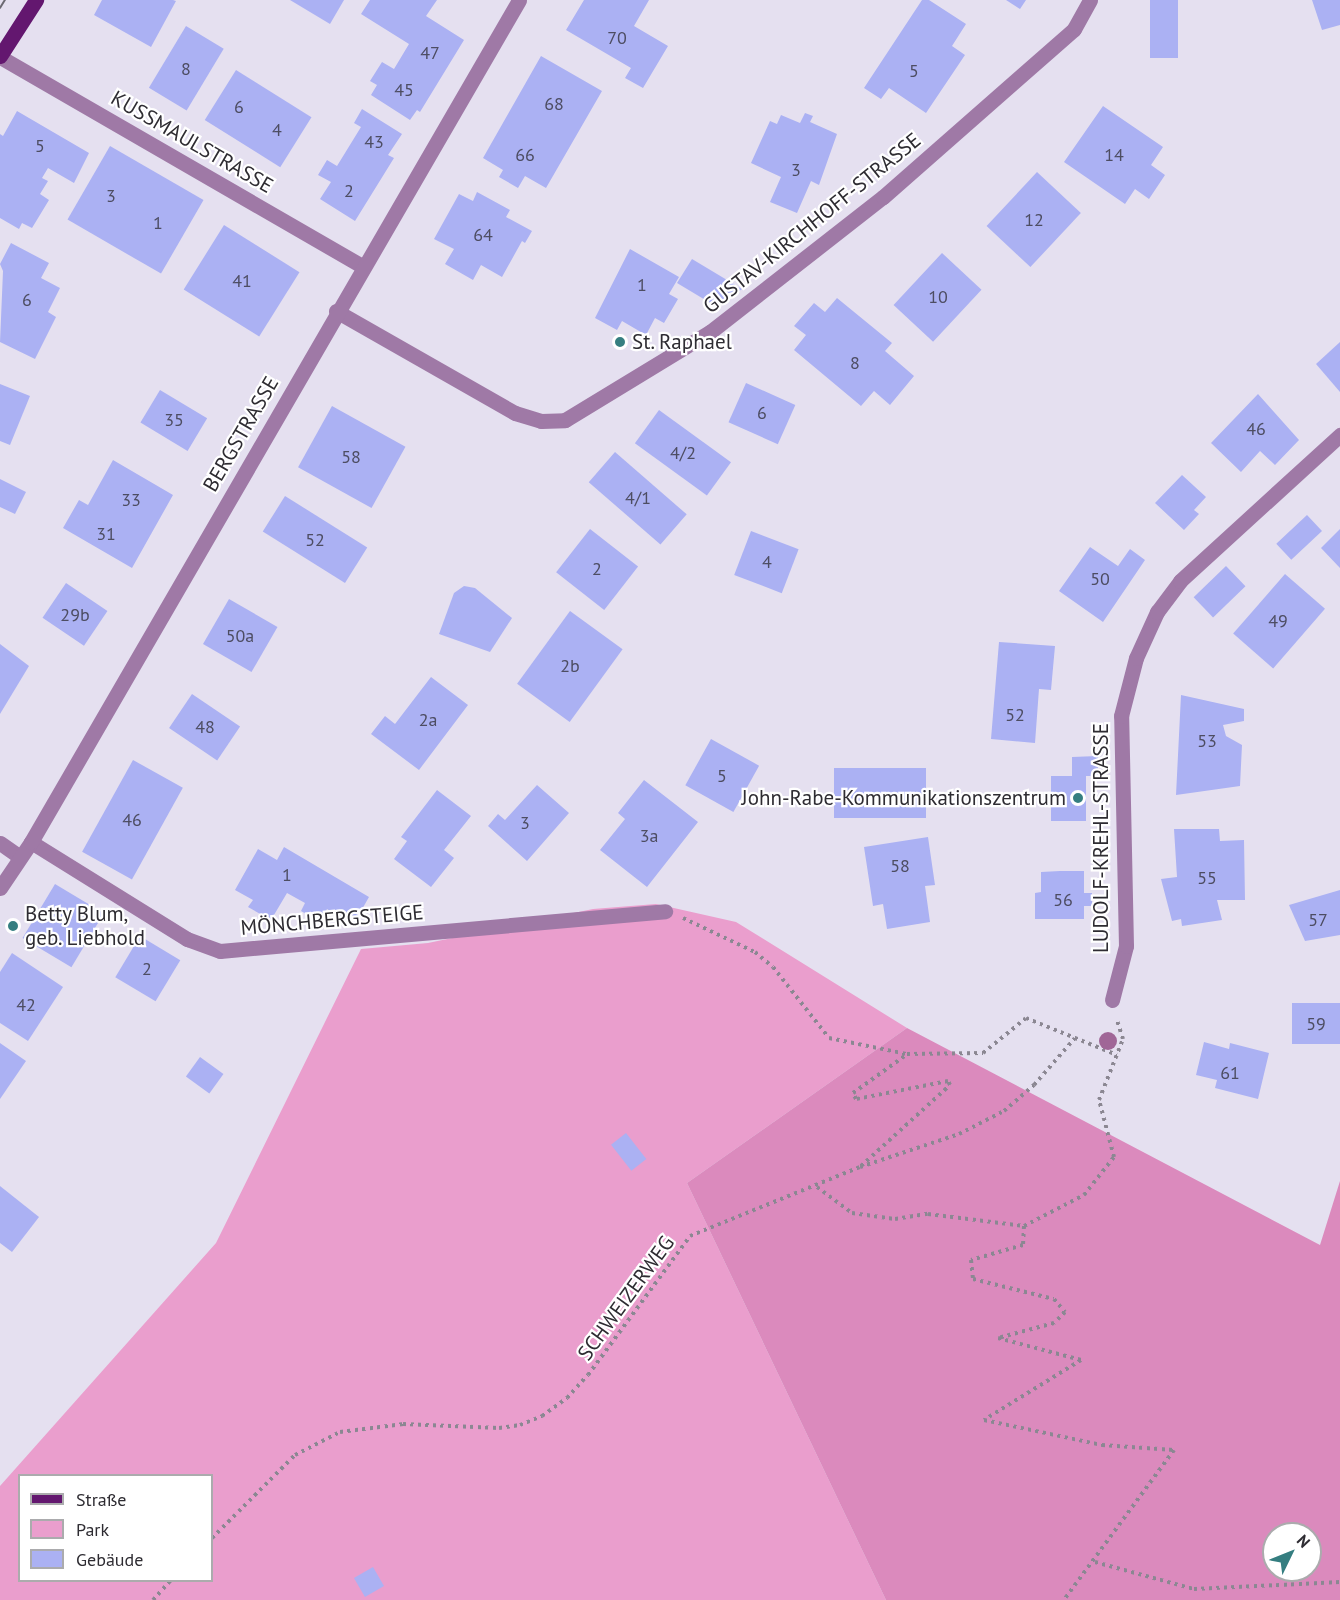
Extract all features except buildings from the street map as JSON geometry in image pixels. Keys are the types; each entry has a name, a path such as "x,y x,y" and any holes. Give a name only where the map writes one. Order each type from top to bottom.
{"main road":[{"path":"0,56 36,0"}],"street":[{"name":"BERGSTRASSE","path":"0,888 31,842 362,266 519,0"},
{"name":"GUSTAV-KIRCHHOFF-STRASSE","path":"336,311 515,413 541,421 565,420 710,332 874,204 1074,29 1090,0"},
{"name":"KUSSMAULSTRASSE","path":"0,56 362,266"},
{"name":"LUDOLF-KREHL-STRASSE","path":"1112,1000 1126,946 1121,716 1136,658 1157,612 1180,581 1340,435"},
{"name":"MÖNCHBERGSTEIGE","path":"31,842 188,939 220,951 665,911"},
{"path":"0,843 20,857"}],"path":[{"path":"665,911 711,928 755,951 773,967 829,1038 907,1054 983,1053 1026,1018 1117,1055"},
{"path":"817,1187 852,1213 895,1219 928,1214 1024,1226 1084,1195 1114,1157 1099,1100 1123,1040 1112,1000"},
{"path":"860,1167 959,1134 1004,1111 1034,1085 1075,1038"},
{"path":"860,1167 950,1085 948,1081 856,1099 853,1093 907,1054"},
{"name":"SCHWEIZERWEG","path":"213,1537 295,1455 340,1432 403,1424 499,1428 520,1425 542,1416 567,1398 588,1375 690,1236 817,1187 860,1167"},
{"path":"1024,1226 1023,1245 971,1260 973,1279 1054,1299 1065,1312 1054,1323 998,1338 1082,1360 984,1420 1102,1445 1174,1450 1095,1562 1064,1600"},
{"path":"1095,1562 1194,1589 1340,1582"},
{"path":"153,1600 170,1582"}],"green space":[{"path":"656,904 736,922 907,1028 687,1183 886,1600 0,1600 0,1486 216,1243 361,949 428,943 593,909"}],"shaded area":[{"path":"907,1028 1320,1245 1340,1181 1340,1600 886,1600 687,1183"}],"tram line":[{"path":"0,8 5,0"}],"place":[{"name":"St. Raphael","path":"620,342"},
{"name":"John-Rabe-Kommunikationszentrum","path":"1078,798"},
{"name":"Betty Blum, geb. Liebhold","path":"13,926"}]}
